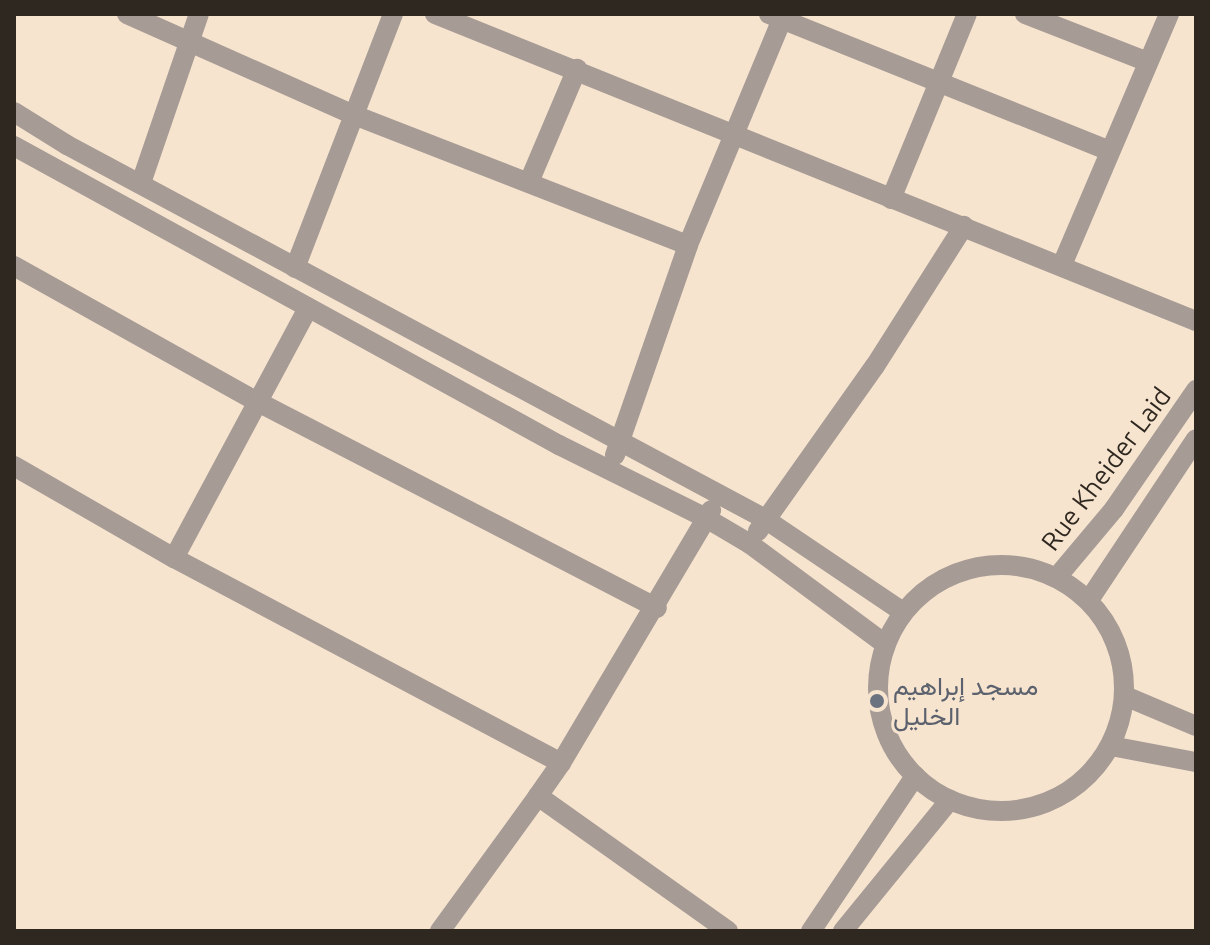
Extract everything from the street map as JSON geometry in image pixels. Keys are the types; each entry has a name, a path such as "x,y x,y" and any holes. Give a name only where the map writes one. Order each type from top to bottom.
{"street":[{"path":"127,14 354,115 688,245"},
{"path":"141,183 199,14"},
{"path":"295,268 393,14"},
{"path":"435,14 1196,321"},
{"path":"891,199 967,14"},
{"path":"1025,14 1148,62"},
{"path":"1062,265 1169,14"},
{"path":"610,471 688,245 778,16 1110,151"},
{"path":"529,182 577,69"},
{"path":"14,112 295,268 765,519 903,612"},
{"path":"14,146 610,471 706,518 750,544 885,644"},
{"path":"750,544 875,366 964,226"},
{"path":"14,266 256,401 657,608"},
{"path":"174,558 308,308"},
{"name":"Rue Kheider Laid","path":"1057,577 1114,509 1196,390"},
{"name":"Rue Kheider Laid","path":"1089,600 1196,439"},
{"path":"14,466 174,558 561,763"},
{"path":"440,931 561,763 657,608 719,496"},
{"path":"1016,565 1057,577 1089,600 1114,639 1125,696 1111,746 1088,776 1058,797 1023,809 986,810 950,800 915,776 893,748 880,714 878,679 885,644 903,612 935,584 974,568 1016,565"},
{"path":"1125,696 1196,726"},
{"path":"1111,746 1196,762"},
{"path":"811,931 915,776"},
{"path":"538,796 728,931"},
{"path":"843,931 950,800"}],"place":[{"name":"مسجد إبراهيم الخليل","path":"877,701"}]}
